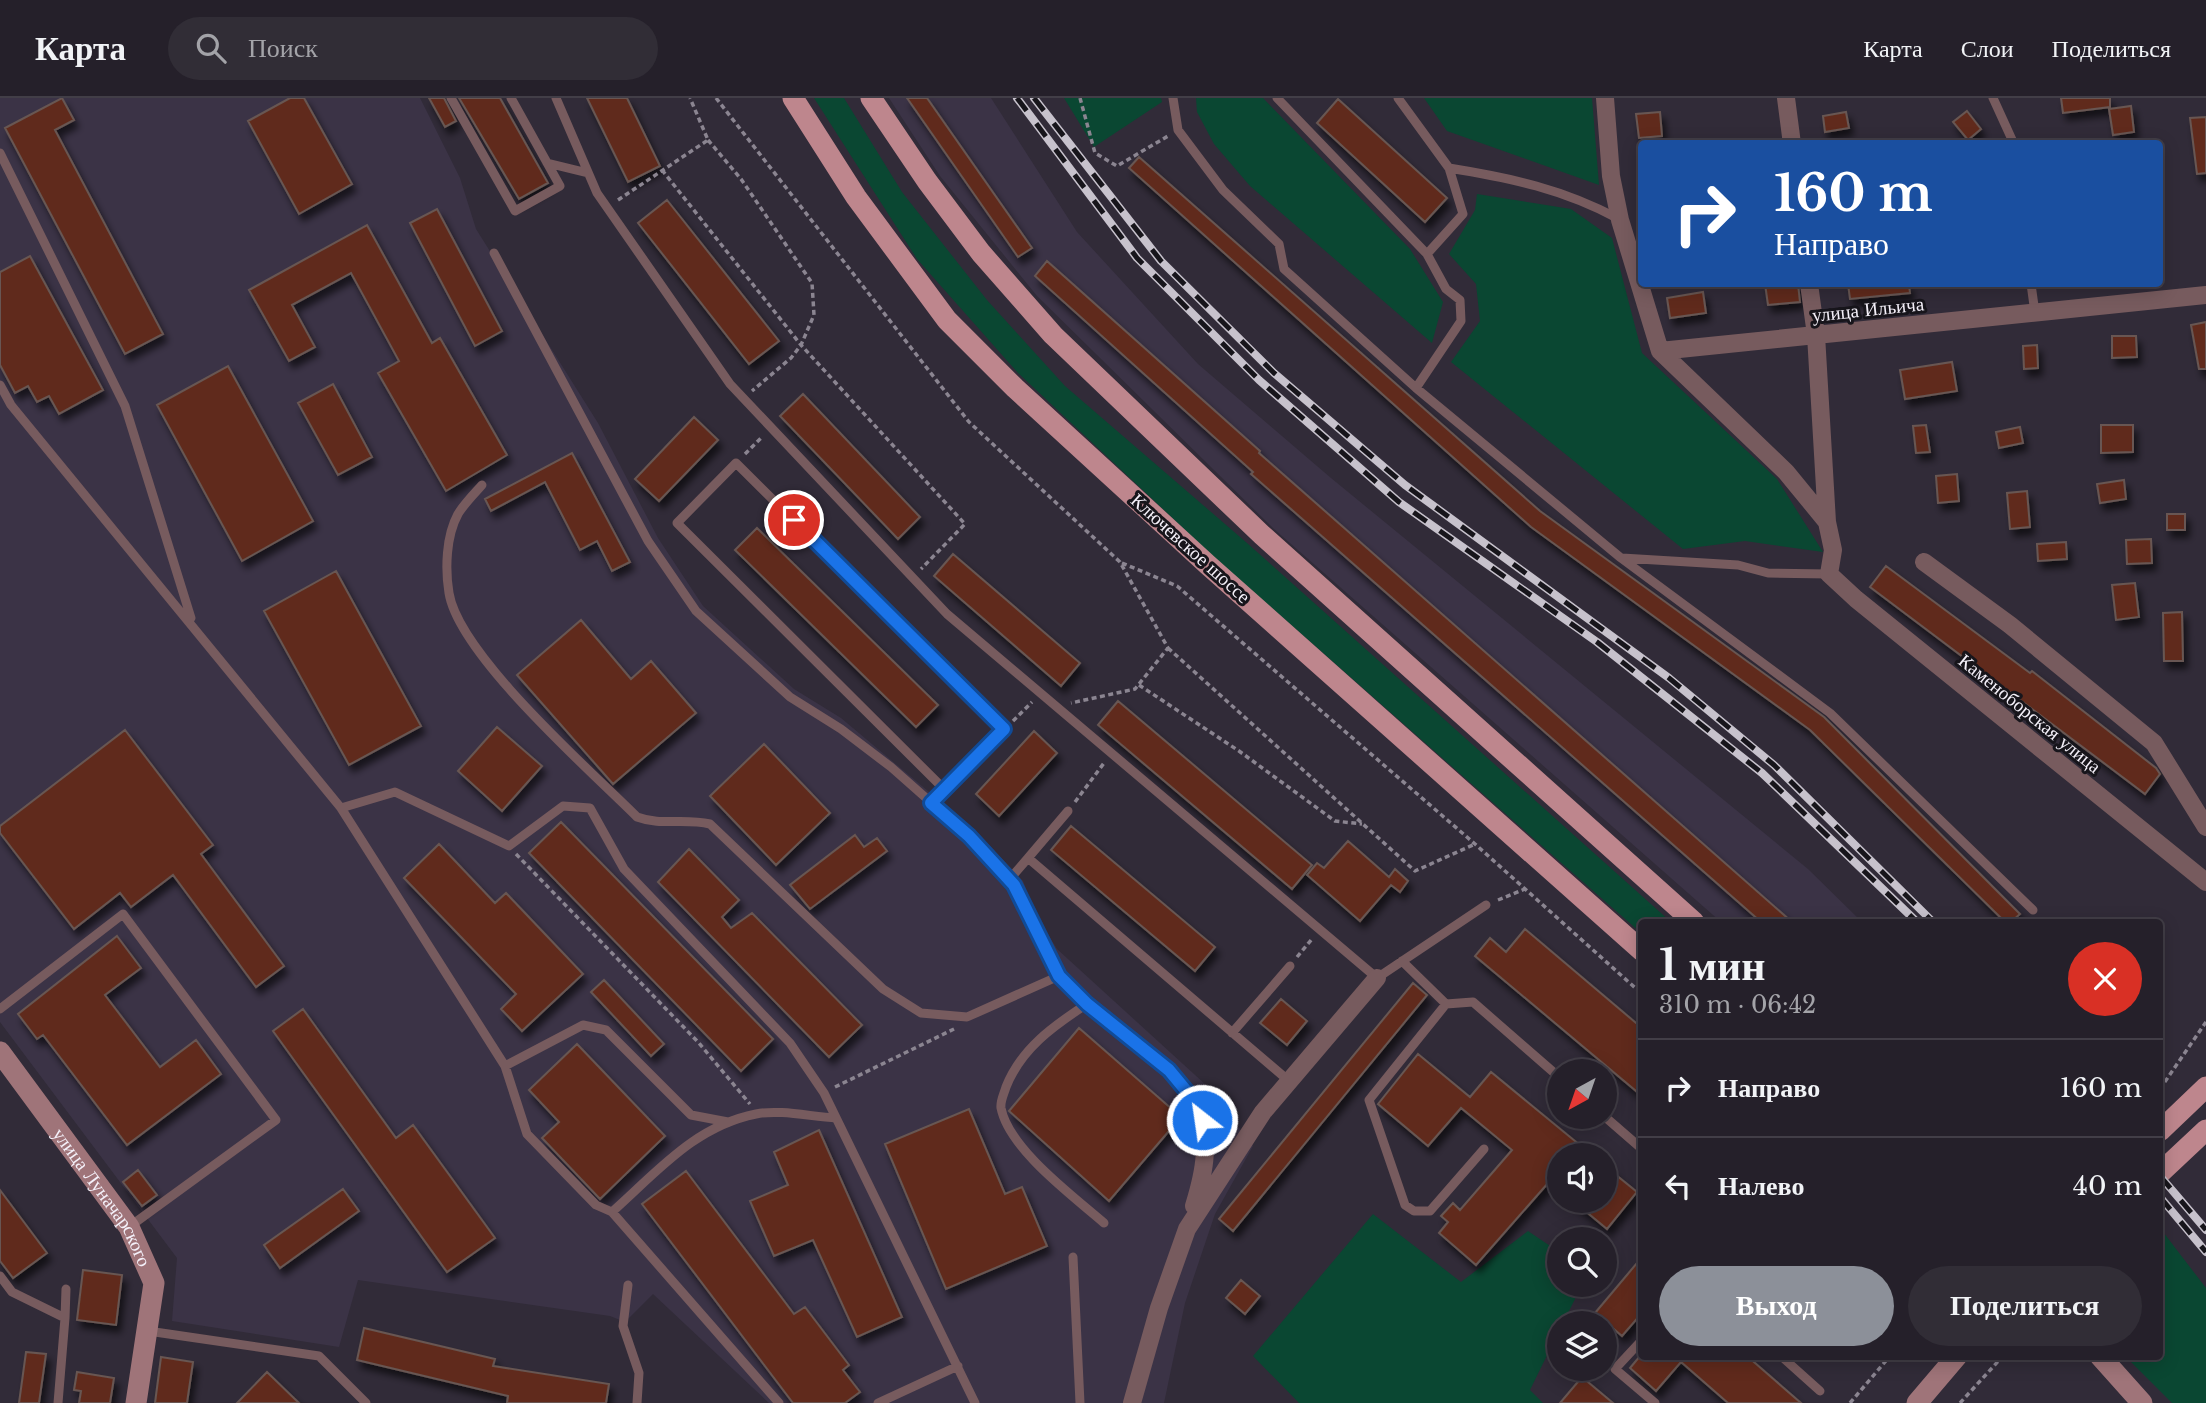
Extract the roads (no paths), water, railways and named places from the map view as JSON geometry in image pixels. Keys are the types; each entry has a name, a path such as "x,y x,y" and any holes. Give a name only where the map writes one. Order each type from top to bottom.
{"main road":[{"name":"Ключевское шоссе","path":"793,98 856,197 947,320 1015,388 1198,556 1638,947"},
{"path":"871,98 927,181 981,253 1052,335 1262,535 1692,919"},
{"path":"2163,1128 2206,1087"},
{"path":"2163,1170 2206,1130"}],"street":[{"path":"1605,98 1611,176 1620,220 1638,279"},
{"path":"1786,98 1791,140"},
{"path":"1640,287 1660,351 1786,472 1826,522"},
{"path":"1809,287 1816,335 1826,522 1833,550 1829,574"},
{"name":"улица Ильича","path":"1660,351 2206,295"},
{"path":"1924,562 2010,625 2154,743 2206,827"},
{"name":"Каменоборская улица","path":"1829,574 1856,599 2206,882"},
{"path":"1187,1229 1263,1112 1377,978"},
{"name":"улица Луначарского","path":"0,1052 129,1227 154,1283 136,1403"},
{"path":"1132,1403 1159,1308 1204,1172 1206,1134 1198,1105"},
{"path":"1917,1403 1954,1360"},
{"path":"2104,1360 2142,1403"}],"lane":[{"path":"451,98 514,211 560,186 510,98"},
{"path":"556,98 588,173 607,207 730,384 947,614 1377,978 1486,905"},
{"path":"1173,98 1178,130 1223,190 1279,244 1284,269 1416,388 1622,558 1830,713 2032,910"},
{"path":"1277,98 1427,254 1446,289 1460,300 1461,321 1416,388"},
{"path":"1398,98 1449,168 1463,214 1427,254"},
{"path":"1993,98 2012,140"},
{"path":"0,153 125,406 192,623"},
{"path":"547,163 588,173"},
{"path":"1449,168 1519,179 1586,202 1620,220"},
{"path":"494,253 648,541 696,611 790,697 841,729 969,836 1009,880 1051,956 1059,976 1087,1004 1169,1070 1198,1105"},
{"path":"2031,287 2035,313"},
{"path":"0,385 11,405 341,808 505,1066 527,1134 596,1205 612,1213 779,1403"},
{"path":"931,803 1004,729 736,463 677,523 944,789"},
{"path":"482,485 458,514 448,548 449,594 462,628 518,698 637,817 654,823 689,819 709,824 883,989 921,1013 967,1017 1059,976"},
{"path":"1622,558 1738,565 1768,573 1829,574"},
{"path":"341,808 395,792 509,846 563,806 590,808 624,869 790,1043 824,1093 926,1308 975,1403"},
{"path":"1009,880 1068,811"},
{"path":"1028,858 1289,1081"},
{"path":"0,1009 122,914 276,1120 129,1227"},
{"path":"1402,961 1446,1004"},
{"path":"1232,1033 1290,966"},
{"path":"1484,1149 1430,1210 1414,1211 1405,1205 1368,1100 1446,1004 1473,1002 1547,1067"},
{"path":"1087,1004 1049,1029 1015,1065 1000,1104 1006,1125 1037,1162 1104,1223"},
{"path":"505,1066 583,1025 606,1030 691,1115 728,1122"},
{"path":"612,1213 694,1137 728,1122 758,1113 836,1118"},
{"path":"1617,1127 1638,1146"},
{"path":"1073,1257 1080,1403"},
{"path":"0,1276 12,1292 65,1318"},
{"path":"628,1285 623,1326 639,1373 637,1403"},
{"path":"58,1403 66,1289"},
{"path":"148,1331 319,1356 366,1403"},
{"path":"1638,1344 1615,1369 1655,1403"},
{"path":"1785,1360 1820,1391"},
{"path":"878,1403 958,1366"}],"railway":[{"path":"1017,98 1137,258 1259,380 1399,502 1597,642 1762,773 1914,919"},
{"path":"1034,98 1161,261 1274,373 1405,485 1669,678 1774,765 1930,919"},
{"path":"2163,1180 2206,1230"},
{"path":"2163,1201 2206,1252"}]}
